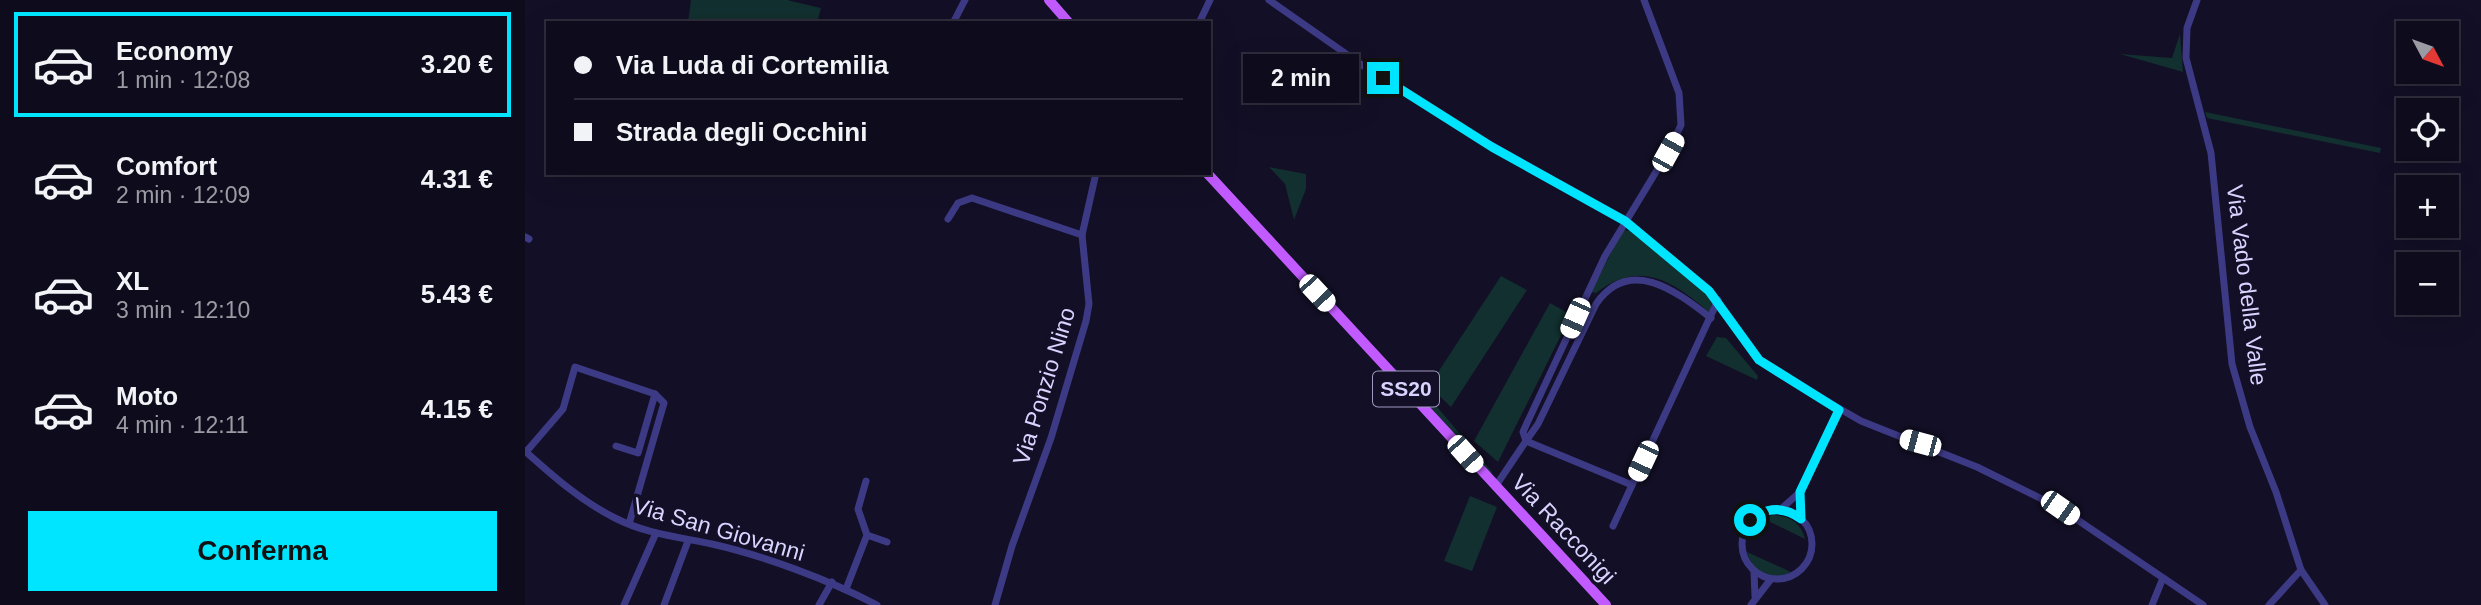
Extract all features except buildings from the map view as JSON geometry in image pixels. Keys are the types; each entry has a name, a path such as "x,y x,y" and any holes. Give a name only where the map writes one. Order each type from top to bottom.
{"main road":[{"path":"1049,0 1067,21"},
{"name":"Via Racconigi","path":"1209,175 1606,605"}],"street":[{"path":"954,21 965,0"},
{"path":"1200,21 1210,0"},
{"path":"1269,0 1362,65 1473,135 1625,221 1676,262 1717,300 1759,360 1839,410 1977,467 2060,508 2203,605"},
{"path":"1632,485 1527,441 1523,432 1581,305 1625,221 1668,152 1681,125 1679,93 1644,0"},
{"name":"Via Vado della Valle","path":"2197,0 2187,27 2186,58 2211,153 2232,364 2250,427 2276,492 2301,570 2325,605"},
{"name":"Via Ponzio Nino","path":"995,605 1012,546 1051,438 1086,321 1089,303 1082,235 1095,175"},
{"path":"948,219 958,203 972,198 1082,235"},
{"path":"1495,487 1538,424 1596,304 1610,290 1636,280 1655,282 1680,294 1711,318"},
{"path":"1613,526 1717,300"},
{"path":"526,452 563,409 575,367 655,394 664,403 629,524"},
{"path":"616,446 638,453 655,394"},
{"path":"1755,596 1754,572 1742,552 1744,530 1759,513 1781,509 1800,492 1839,410"},
{"name":"Via San Giovanni","path":"526,452 577,496 629,524 688,541 712,544 832,582 877,605"},
{"path":"846,589 867,535 858,509 866,481"},
{"path":"1754,572 1771,579 1781,579 1799,572 1810,555 1811,536 1801,519 1800,492"},
{"path":"1781,509 1801,519"},
{"path":"624,605 656,533"},
{"path":"867,535 887,542"},
{"path":"664,605 688,541"},
{"path":"2269,605 2301,570"},
{"path":"2153,605 2163,578"},
{"path":"1751,605 1755,596 1771,579"},
{"path":"819,605 832,582"}],"green space":[{"path":"691,0 787,0 821,8 818,21 688,21"},
{"path":"2180,34 2183,72 2120,54 2172,58"},
{"path":"2205,112 2381,148 2380,153 2207,118"},
{"path":"1269,167 1306,174 1306,189 1294,220 1285,184"},
{"path":"1623,230 1630,231 1704,290 1713,301 1709,312 1682,291 1655,278 1627,277 1596,293 1591,292"},
{"path":"1501,276 1527,290 1451,407 1429,386"},
{"path":"1550,303 1571,315 1498,462 1474,441"},
{"path":"1717,337 1726,338 1758,376 1757,380 1706,356"},
{"path":"1422,389 1492,472 1491,475 1422,400 1417,392"},
{"path":"1470,496 1497,507 1472,571 1444,561"},
{"path":"1773,515 1793,521 1801,528 1805,539 1762,518"},
{"path":"1747,552 1791,572 1777,576 1764,574 1754,566"}],"route":[{"path":"1383,78 1492,147 1625,221 1709,291 1759,360 1839,410 1800,492 1801,519 1781,509 1759,513 1750,520"}]}
